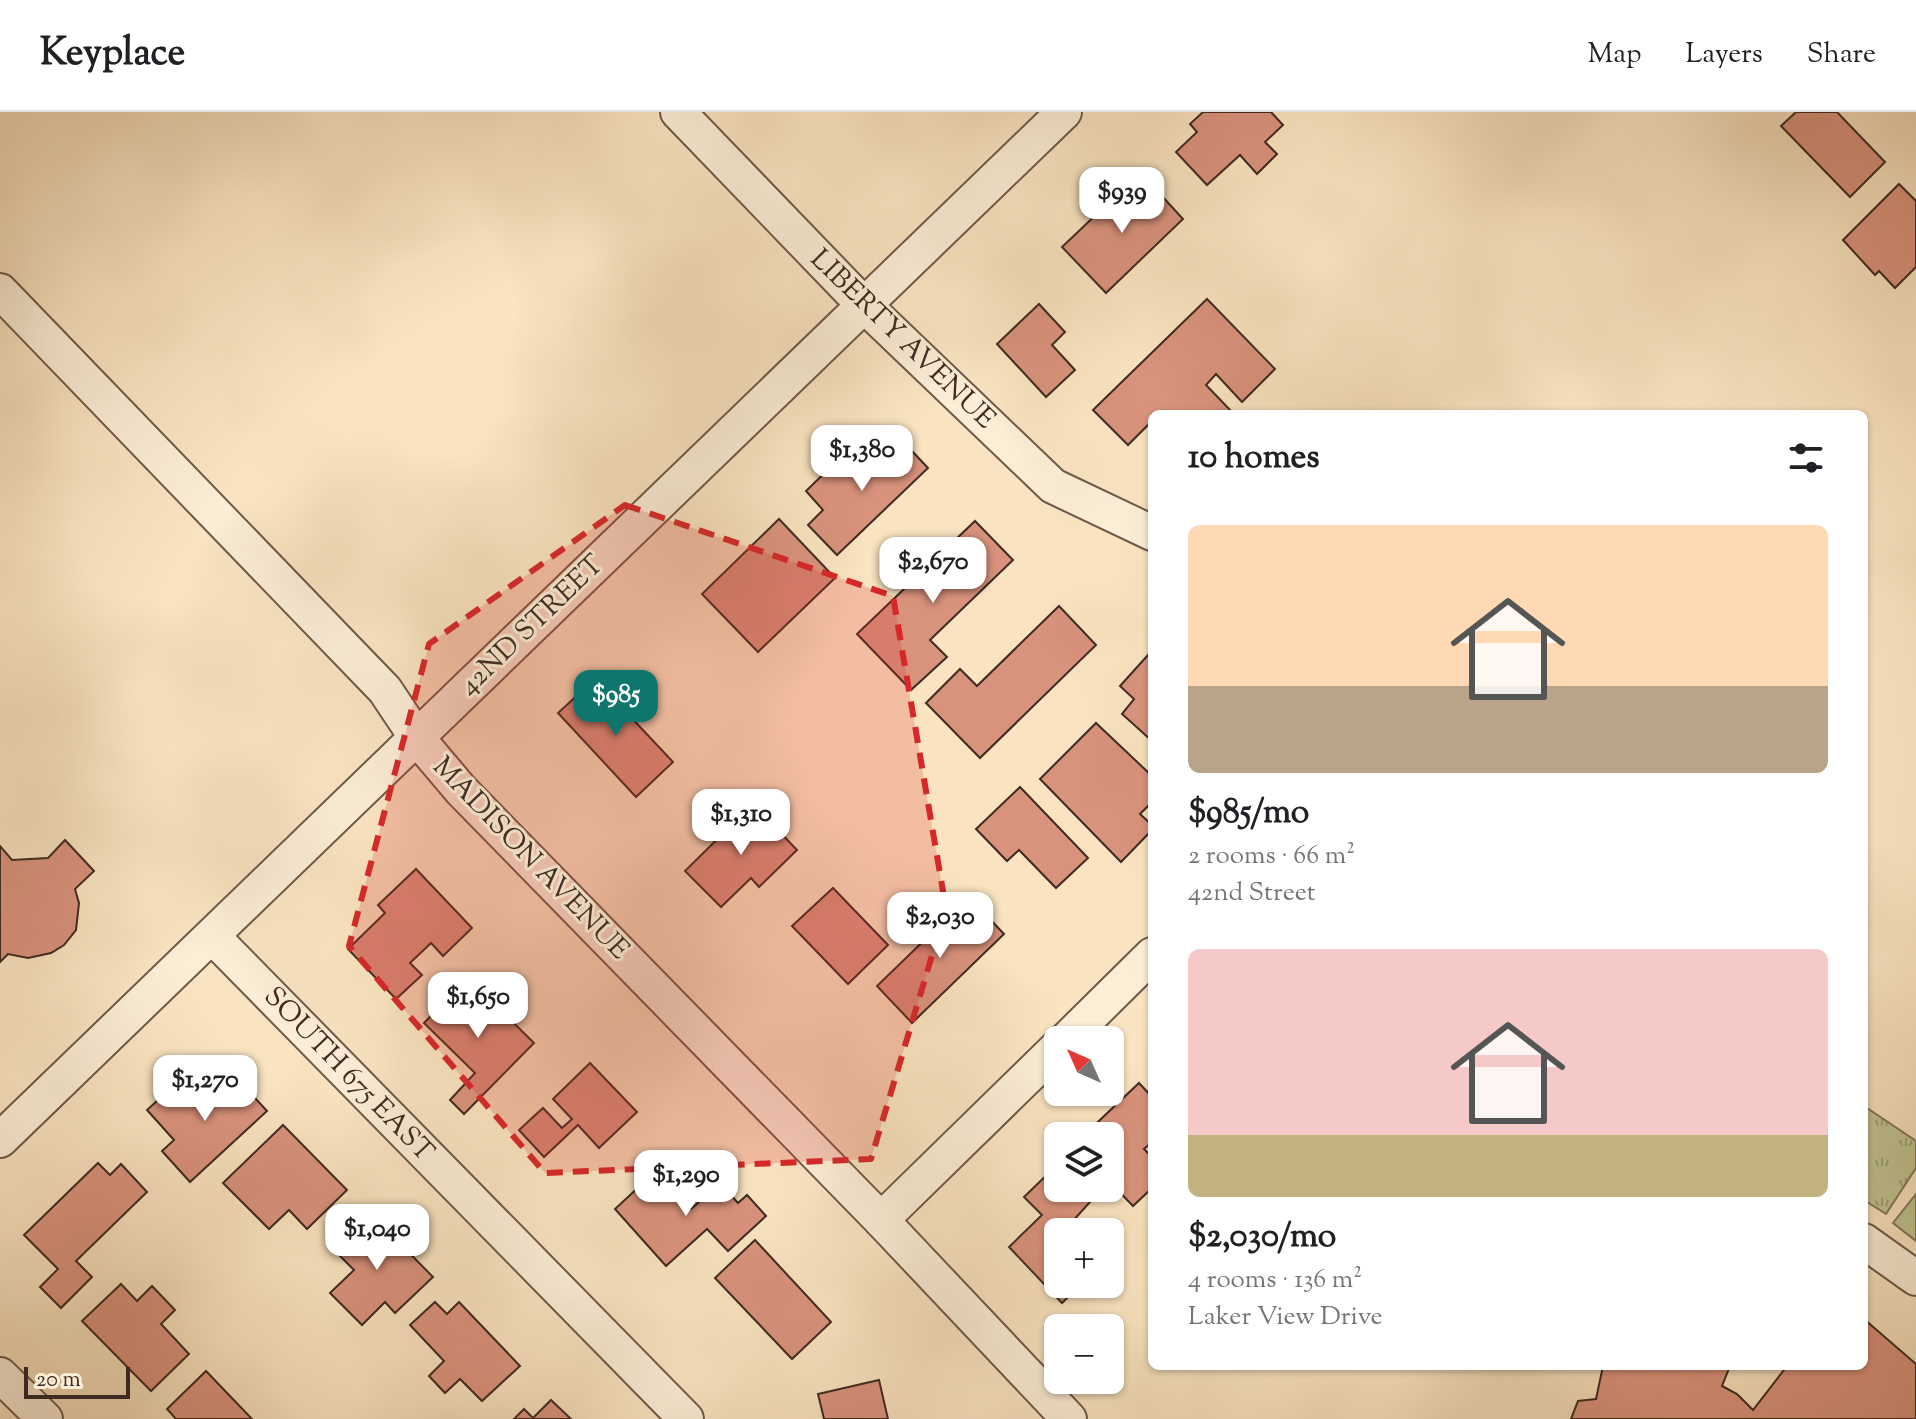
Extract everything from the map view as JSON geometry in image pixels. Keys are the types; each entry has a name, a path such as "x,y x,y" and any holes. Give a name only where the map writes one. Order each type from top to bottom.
{"street":[{"name":"LIBERTY AVENUE","path":"678,112 864,305 1053,486 1148,531"},
{"name":"42ND STREET","path":"0,1140 1064,112"},
{"name":"MADISON AVENUE","path":"0,291 385,690 417,738 461,790 881,1220 1069,1419"},
{"name":"SOUTH 675 EAST","path":"212,936 686,1419"},
{"path":"1080,1026 1148,959"},
{"path":"881,1220 1044,1061"},
{"path":"1868,1244 1916,1278"},
{"path":"0,1375 45,1419"}],"highlighted area":[{"path":"625,505 893,596 946,909 871,1159 545,1173 349,946 429,644"}],"green space":[{"path":"1868,1109 1916,1141 1916,1168 1886,1214 1868,1203"},
{"path":"1916,1194 1916,1241 1893,1223"}],"building":[{"path":"1203,112 1271,112 1283,125 1265,142 1277,154 1257,174 1240,155 1207,185 1176,152 1197,132 1190,124"},
{"path":"1796,112 1837,112 1885,162 1850,197 1781,126"},
{"path":"1149,182 1183,219 1106,293 1062,247 1121,191 1130,200"},
{"path":"1899,184 1916,201 1916,267 1895,288 1879,271 1875,275 1843,240"},
{"path":"1207,299 1275,369 1242,402 1216,374 1206,385 1230,410 1148,410 1148,425 1128,445 1093,410"},
{"path":"1039,304 1065,332 1052,345 1075,370 1046,397 997,344"},
{"path":"896,434 928,468 837,555 808,525 823,510 806,491 839,459 854,474"},
{"path":"779,519 835,578 758,652 702,594"},
{"path":"975,521 1013,560 930,640 947,657 911,690 857,634"},
{"path":"1059,606 1096,645 980,758 926,703 960,669 977,686"},
{"path":"1148,655 1148,737 1122,714 1134,699 1120,686"},
{"path":"595,679 673,762 636,797 558,713"},
{"path":"1096,723 1148,772 1148,806 1140,814 1148,821 1148,834 1121,862 1040,779"},
{"path":"1020,787 1088,858 1056,888 1019,850 1007,861 976,829"},
{"path":"753,804 797,850 759,887 751,878 721,907 685,871"},
{"path":"65,840 94,871 75,889 79,903 76,930 64,945 51,953 28,958 8,954 0,962 0,846 12,860 48,858"},
{"path":"416,869 472,928 443,956 431,943 410,963 422,975 396,999 348,949 385,913 378,905"},
{"path":"833,888 888,945 848,984 792,926"},
{"path":"969,897 1004,934 912,1023 877,986"},
{"path":"468,978 534,1043 464,1114 450,1100 475,1073 424,1023"},
{"path":"590,1063 637,1112 599,1148 578,1125 544,1157 519,1130 543,1108 562,1128 572,1119 553,1099"},
{"path":"232,1073 267,1111 190,1182 162,1151 174,1140 147,1110 180,1080 201,1103"},
{"path":"1139,1083 1148,1093 1148,1146 1144,1149 1148,1153 1148,1192 1133,1206 1124,1197 1124,1122 1098,1122 1115,1106 1124,1106 1124,1097"},
{"path":"283,1125 347,1190 307,1229 289,1210 269,1229 223,1183"},
{"path":"98,1163 110,1175 121,1164 147,1192 76,1261 92,1277 61,1308 40,1287 58,1269 24,1235"},
{"path":"656,1171 691,1209 720,1183 738,1203 747,1195 766,1216 728,1251 707,1229 666,1266 615,1209"},
{"path":"1044,1178 1044,1202 1090,1202 1076,1218 1044,1218 1044,1284 1009,1247 1042,1215 1024,1197"},
{"path":"371,1214 433,1277 395,1313 385,1302 362,1325 330,1293 354,1270 334,1250"},
{"path":"755,1240 831,1322 792,1359 715,1278"},
{"path":"121,1284 137,1301 152,1286 175,1310 161,1324 189,1354 151,1391 82,1321"},
{"path":"435,1302 447,1314 459,1302 520,1366 482,1401 460,1379 445,1393 429,1376 444,1361 410,1325"},
{"path":"1868,1322 1916,1364 1916,1419 1571,1419 1578,1401 1596,1399 1602,1370 1728,1370 1722,1386 1737,1394 1753,1410 1784,1370 1868,1370"},
{"path":"206,1371 252,1419 176,1419 167,1409"},
{"path":"879,1380 888,1419 824,1419 818,1394"},
{"path":"551,1400 571,1419 514,1419 524,1409 533,1418"}]}
